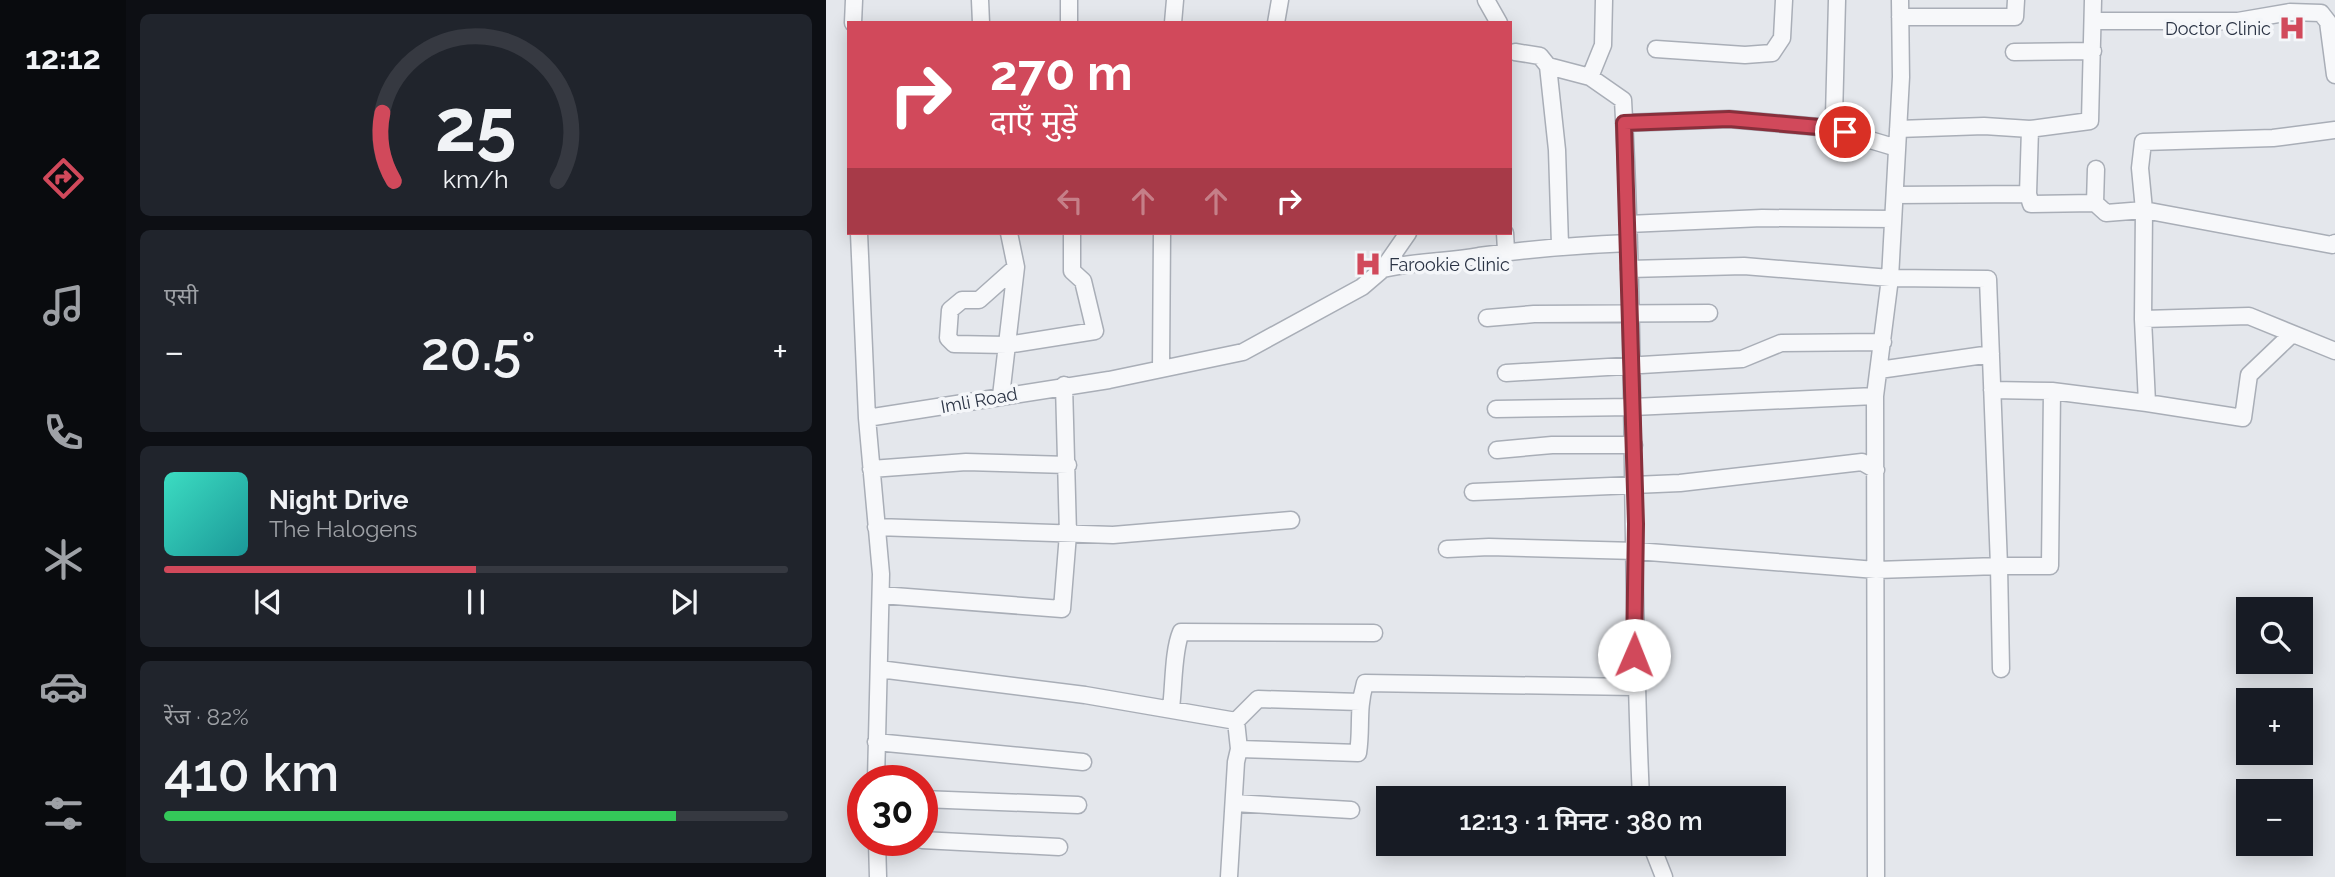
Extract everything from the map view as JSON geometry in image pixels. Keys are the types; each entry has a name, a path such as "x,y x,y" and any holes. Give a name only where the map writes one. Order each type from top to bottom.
{"street":[{"path":"853,21 854,0"},
{"path":"980,0 981,21"},
{"path":"1069,0 1069,21"},
{"path":"1173,21 1175,0"},
{"path":"1276,21 1280,0"},
{"path":"1486,0 1498,21"},
{"path":"1590,77 1603,46 1604,0"},
{"path":"1656,49 1745,55 1772,53 1782,38 1784,0"},
{"path":"1830,128 1834,117 1838,0"},
{"path":"1876,877 1875,396 1890,278 1898,128 1900,0"},
{"path":"1900,17 2015,17 2016,0"},
{"path":"1898,128 1984,126 2030,129 2090,121 2093,0"},
{"path":"2093,21 2238,21 2290,12 2320,13 2328,22 2335,75"},
{"path":"1512,51 1540,56 1548,66 1557,150 1560,245"},
{"path":"2014,52 2093,51"},
{"path":"1548,66 1590,77 1623,100 1629,243 1635,486 1636,687 1640,786"},
{"path":"1624,123 1729,119 1830,128 1897,148"},
{"path":"2030,129 2028,194 2031,204 2095,203 2106,213 2144,210 2332,245 2335,243"},
{"path":"2147,403 2143,319 2144,210 2140,168 2143,142 2273,138 2335,130"},
{"path":"2095,203 2096,169"},
{"path":"1895,195 2028,194"},
{"path":"1628,224 1762,218 1893,219"},
{"path":"859,235 867,418 881,595 876,765"},
{"path":"1001,396 1016,268 1009,235"},
{"path":"1016,268 979,300 962,300 950,310 948,338 954,344 1007,345 1095,331 1083,281 1072,271 1072,235"},
{"path":"1161,368 1162,235"},
{"name":"Imli Road","path":"867,418 1063,385 1109,380 1243,352 1317,315 1362,287 1383,269 1407,235"},
{"path":"1505,235 1506,250"},
{"path":"1383,269 1414,261 1479,257 1506,250 1629,243"},
{"path":"1629,269 1744,266 1890,278 1988,279 2001,669"},
{"path":"1487,318 1534,314 1709,313"},
{"path":"2143,319 2249,316 2335,351"},
{"path":"1992,390 2052,391 2244,418 2249,375 2292,334"},
{"path":"1506,373 1742,359 1781,343 1883,342"},
{"path":"1879,370 1991,354"},
{"path":"881,595 1062,609 1068,534 1068,465 1063,385"},
{"path":"1447,549 1489,547 1636,551 1876,570 2050,566 2052,391"},
{"path":"1496,409 1633,407 1875,396"},
{"path":"1497,450 1552,445 1634,445"},
{"path":"871,469 966,462 1068,465"},
{"path":"1473,492 1635,486 1861,462 1876,470"},
{"path":"876,527 1113,535 1291,520"},
{"path":"1171,708 1178,654 1176,644 1181,632 1374,633"},
{"path":"879,669 1171,708 1236,721"},
{"path":"1239,749 1358,753 1360,702 1365,683 1636,687"},
{"path":"1236,721 1258,699 1360,702"},
{"path":"1229,877 1239,749 1236,721"},
{"path":"876,742 1083,762"},
{"path":"938,800 1078,805"},
{"path":"1234,803 1351,810"},
{"path":"938,841 1059,847"},
{"path":"877,856 878,877"},
{"path":"1656,856 1664,877"}],"place":[{"name":"Doctor Clinic","path":"2292,28"},
{"name":"Farookie Clinic","path":"1368,264"}],"route":[{"path":"1634,655 1636,524 1624,123 1729,119 1830,128 1845,132"}]}
